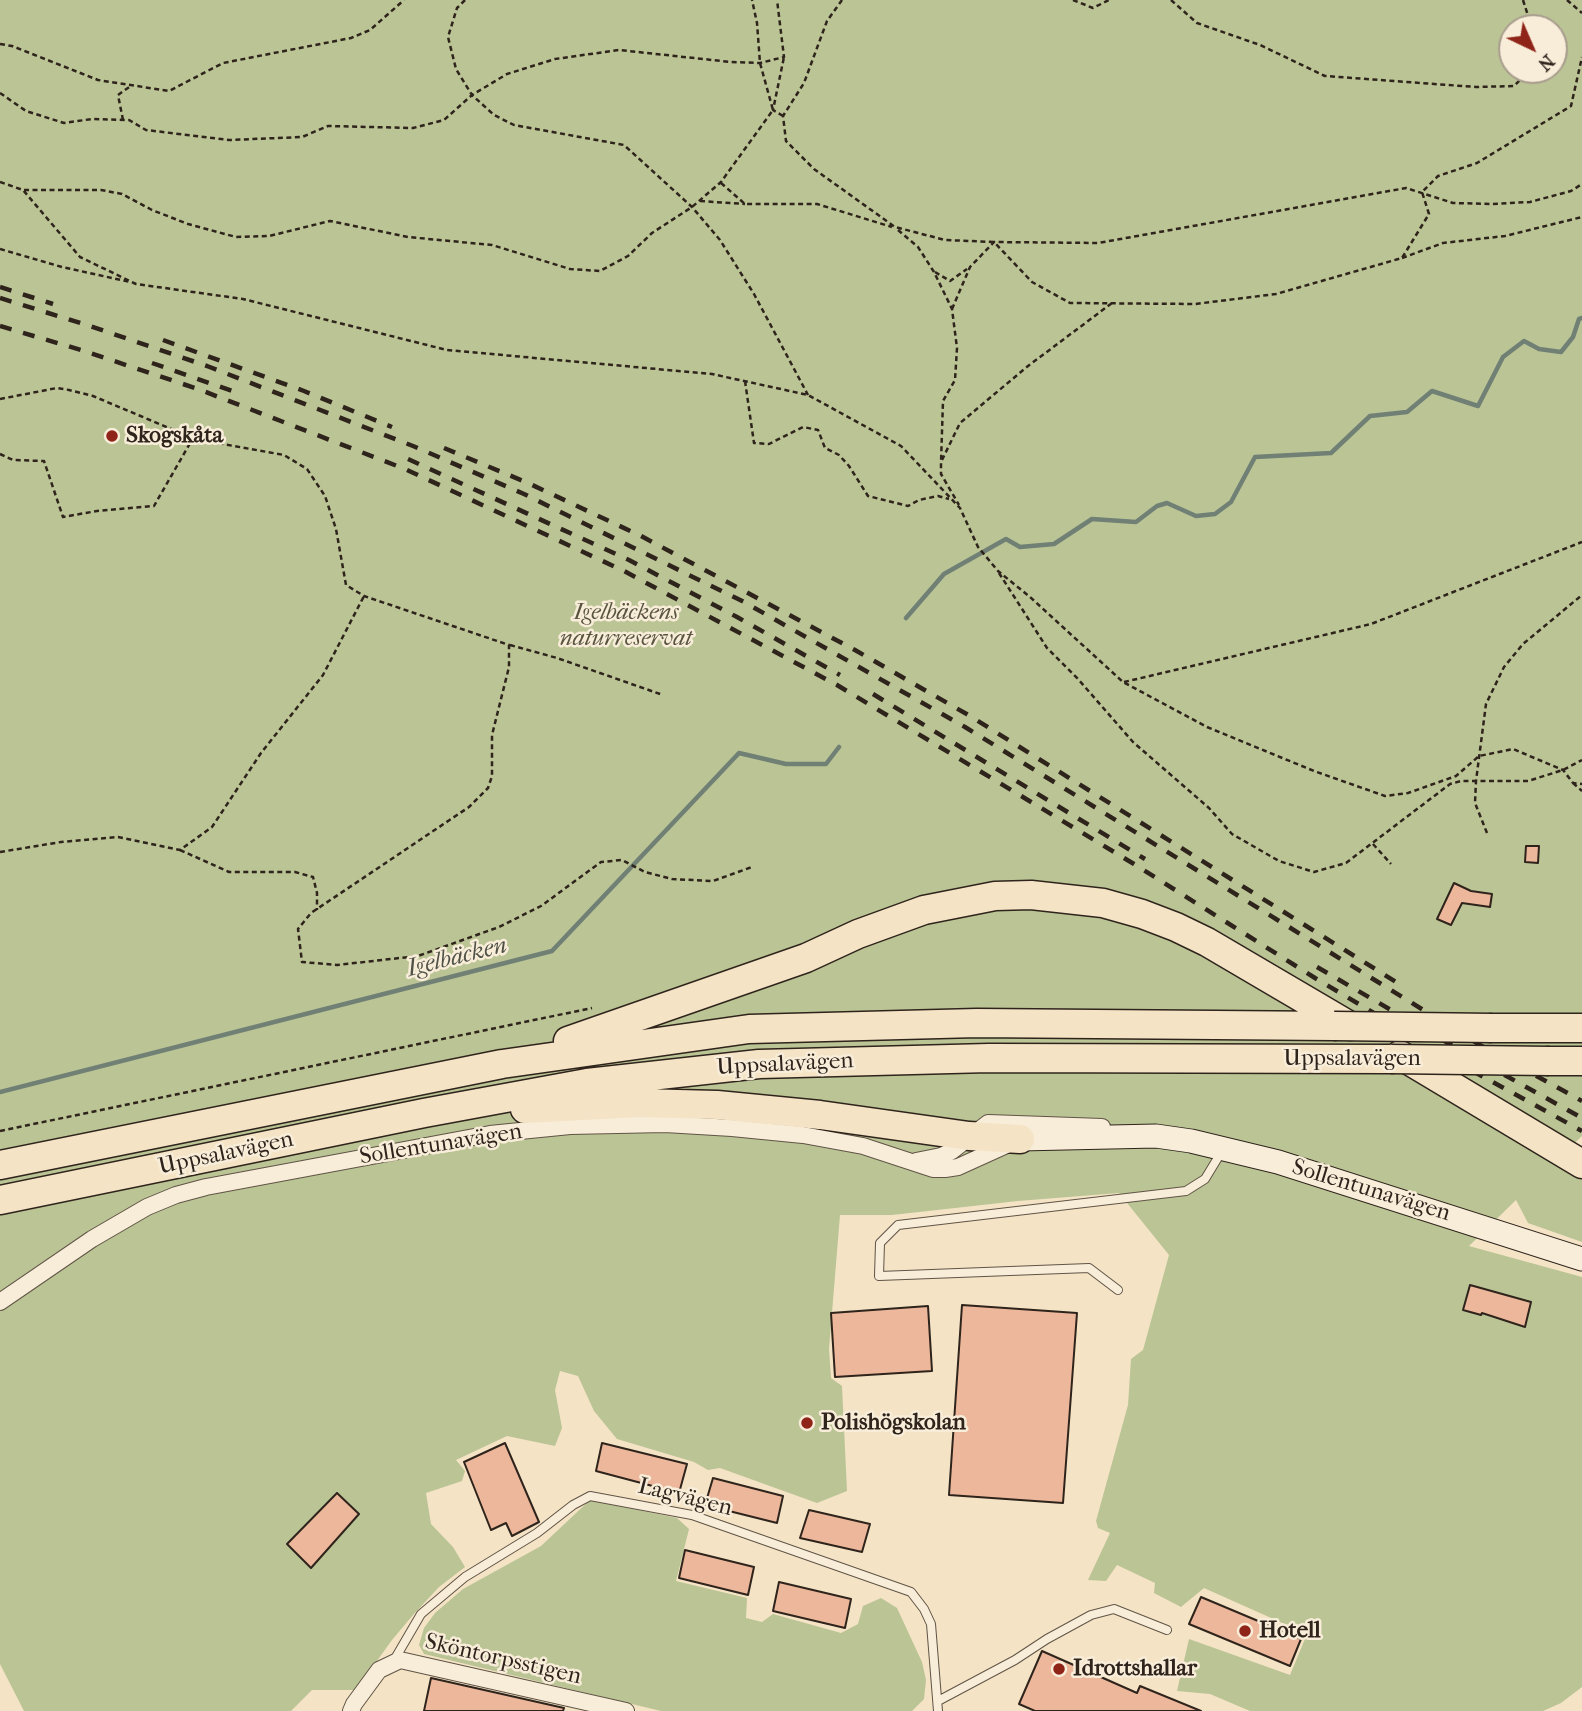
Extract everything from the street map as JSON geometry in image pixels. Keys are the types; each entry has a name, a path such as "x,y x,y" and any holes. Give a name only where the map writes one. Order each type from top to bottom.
{"highway":[{"path":"502,1064 806,958 896,919 924,910 995,896 1068,898 1142,914 1207,942 1508,1117 1582,1164"},
{"name":"Uppsalavägen","path":"0,1165 502,1064 749,1029 977,1023 1582,1028"},
{"name":"Uppsalavägen","path":"0,1200 424,1113 587,1083 759,1064 989,1058 1582,1061"},
{"path":"424,1113 639,1103 717,1105 820,1115 969,1136 1020,1139"}],"street":[{"name":"Sollentunavägen","path":"912,1162 952,1151 988,1123 998,1121 1113,1128 1223,1149 1291,1166 1582,1259"},
{"name":"Sollentunavägen","path":"0,1302 92,1239 147,1207 176,1195 206,1186 490,1134 570,1126 665,1124 732,1128 803,1135 863,1146 933,1169 958,1167 1020,1139 1156,1136"},
{"name":"Sköntorpsstigen","path":"351,1711 379,1670 400,1660 626,1711"}],"lane":[{"path":"1118,1290 1089,1268 879,1276 880,1243 898,1225 1186,1191 1205,1179 1223,1149"},
{"name":"Lagvägen","path":"391,1664 421,1614 465,1577 537,1534 573,1505 590,1496 692,1515 911,1592 931,1624 938,1711"},
{"path":"938,1701 1091,1615 1114,1609 1167,1630"}],"path":[{"path":"0,44 12,46 98,80 169,91 223,63 351,38 370,30 404,0"},
{"path":"465,0 457,8 448,37 456,69 472,95 494,115 514,125 624,145 692,207 720,240 754,295 808,395"},
{"path":"752,0 760,63 773,110 783,116"},
{"path":"0,182 23,190 101,190 122,194 152,210 188,224 236,237 269,236 330,221 408,237 492,245 570,269 600,271 628,256 652,233 692,207 720,182 773,110 784,57 777,0"},
{"path":"842,0 827,21 804,83 783,116 786,141 814,169 918,247 952,309 957,348 955,380 943,401 941,474 986,560 1123,682 1207,727 1314,771 1385,796 1408,793 1456,776 1479,756 1513,750 1563,770 1582,791"},
{"path":"1073,0 1093,8 1110,0"},
{"path":"1171,0 1197,23 1260,45 1325,76 1476,87 1516,84"},
{"path":"1567,0 1582,13"},
{"path":"0,93 26,111 64,123 92,119 129,120 146,130 229,141 302,137 328,126 413,128 444,120 472,95 507,74 555,59 619,50 664,57 760,63 784,57"},
{"path":"1422,192 1438,176 1477,163 1571,106 1582,57"},
{"path":"123,120 118,95 132,85"},
{"path":"720,182 745,204"},
{"path":"699,201 817,204 944,240 1098,243 1406,188 1453,203 1492,204 1530,202 1570,191 1582,184"},
{"path":"23,190 80,257 136,284"},
{"path":"1402,258 1429,214 1422,192"},
{"path":"994,242 1032,282 1070,303 1195,304 1276,294 1402,258 1443,243 1505,236 1582,217"},
{"path":"934,272 950,282 970,267 994,242"},
{"path":"0,249 136,284 243,299 447,350 712,374 808,395 901,446 960,508"},
{"path":"952,309 970,267"},
{"path":"941,463 960,423 1028,366 1113,302"},
{"path":"745,381 754,443 768,444 803,427 818,430 824,448 839,455 868,496 908,506 919,500 938,496 952,500"},
{"path":"0,399 57,388 69,390 115,405 193,438 284,455 307,469 325,496 333,518 346,585 364,596 509,645 556,657 663,695"},
{"path":"0,454 13,460 44,461 63,517 97,510 154,506 193,438"},
{"path":"1123,682 1371,624 1582,541"},
{"path":"998,571 1047,648 1133,741 1209,808 1232,834 1279,861 1314,872 1346,863 1450,785 1476,780 1528,781 1563,770 1582,760"},
{"path":"1487,834 1475,803 1486,704 1504,667 1523,644 1582,595"},
{"path":"180,850 212,827 261,753 323,675 364,596"},
{"path":"509,645 509,667 492,734 492,776 488,788 469,807 317,910 298,929 302,962 337,965 418,956 499,927 541,906 601,862 621,860 645,872 672,878 713,881 752,867"},
{"path":"1573,783 1582,784"},
{"path":"0,852 61,842 118,837 180,850 229,872 295,872 313,877 317,892 317,910"},
{"path":"1373,844 1391,864"}],"green space":[{"name":"Igelbäckens naturreservat","path":"0,0 1582,0 1582,1136 1556,1161 1582,1179 1582,1242 1528,1223 1516,1200 1469,1246 1582,1277 1582,1687 1561,1703 1543,1711 1250,1711 1210,1694 1177,1691 1189,1639 1290,1675 1307,1634 1204,1588 1181,1607 1154,1593 1155,1583 1117,1565 1106,1581 1088,1580 1110,1533 1098,1528 1096,1521 1128,1405 1131,1359 1143,1350 1169,1255 1119,1193 892,1215 840,1215 829,1349 831,1378 842,1386 847,1491 817,1503 720,1468 708,1470 694,1462 617,1439 594,1411 578,1376 560,1371 555,1390 562,1428 555,1446 507,1436 456,1460 465,1471 462,1481 426,1493 431,1524 453,1547 465,1567 439,1587 413,1615 356,1690 312,1690 291,1711 24,1711 0,1664"},
{"path":"590,1500 677,1518 689,1529 676,1581 747,1598 746,1618 762,1622 773,1614 841,1633 858,1624 863,1606 881,1598 897,1608 922,1662 926,1680 924,1699 912,1711 661,1711 424,1654 419,1645 424,1628 435,1613 463,1589 541,1546"}],"building":[{"path":"1526,846 1539,846 1538,863 1525,862"},
{"path":"1454,883 1471,891 1492,894 1490,907 1462,903 1451,925 1437,919"},
{"path":"1470,1285 1531,1302 1525,1327 1482,1313 1481,1315 1463,1310"},
{"path":"962,1305 1077,1313 1063,1503 949,1495"},
{"path":"928,1306 932,1371 835,1377 831,1313"},
{"path":"505,1443 539,1522 512,1536 506,1523 491,1530 464,1462"},
{"path":"602,1443 687,1464 679,1493 596,1471"},
{"path":"713,1478 783,1496 777,1523 705,1505"},
{"path":"337,1493 359,1514 311,1568 287,1544"},
{"path":"809,1510 870,1524 862,1552 800,1538"},
{"path":"685,1550 754,1567 748,1595 679,1578"},
{"path":"779,1582 851,1599 845,1628 773,1611"},
{"name":"Hotell","path":"1201,1597 1301,1639 1290,1666 1189,1624"},
{"name":"Idrottshallar","path":"1042,1651 1137,1693 1140,1686 1201,1711 1035,1711 1019,1704"},
{"path":"431,1678 564,1708 563,1711 424,1711"}],"waterway":[{"name":"Igelbäcken","path":"906,618 944,574 1006,539 1020,547 1054,544 1092,519 1136,522 1157,506 1167,503 1196,516 1215,514 1231,502 1255,457 1331,453 1370,416 1407,412 1432,391 1478,406 1503,357 1524,341 1539,349 1561,352 1573,337 1579,319 1582,318"},
{"name":"Igelbäcken","path":"0,1092 552,951 739,753 786,764 826,764 839,747"}],"railway":[{"path":"0,287 53,304"},
{"path":"0,298 207,366 413,446 524,494 744,602 965,727 1480,1045 1582,1101"},
{"path":"0,326 198,389 405,469 624,571 837,685 1134,864 1315,978 1460,1064 1582,1131"},
{"path":"163,340 304,391 392,427"},
{"path":"152,363 238,393"},
{"path":"444,448 528,483 641,536 855,650 970,716 1404,987"},
{"path":"408,459 629,560 840,675"},
{"path":"873,694 1145,859"},
{"path":"1317,967 1582,1118"}],"place":[{"name":"Skogskåta","path":"112,436"},
{"name":"Polishögskolan","path":"807,1423"},
{"name":"Hotell","path":"1245,1631"},
{"name":"Idrottshallar","path":"1059,1669"}]}
